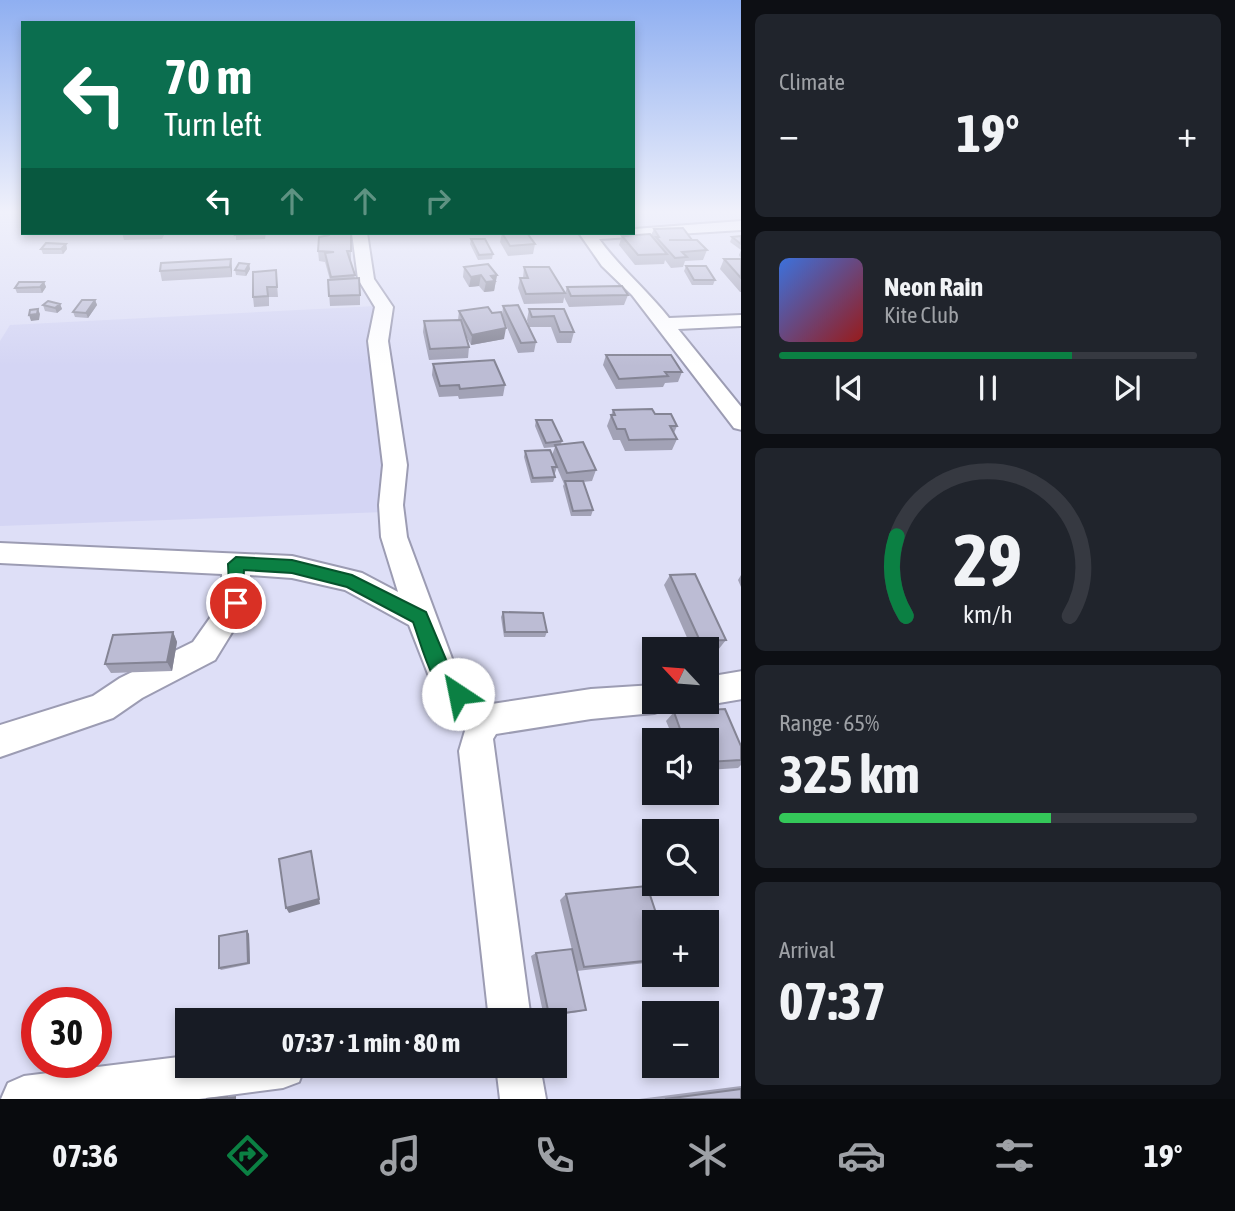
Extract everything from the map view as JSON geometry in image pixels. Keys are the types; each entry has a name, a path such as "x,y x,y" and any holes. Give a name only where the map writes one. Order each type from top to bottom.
{"street":[{"path":"364,263 366,279 384,307 378,341 395,465 391,523 420,617 443,674 458,694 486,720"},
{"path":"608,263 638,291 741,423"},
{"path":"664,324 741,320"},
{"path":"0,553 292,566 352,582 420,617"},
{"path":"0,741 102,708 131,688 204,651 236,603 236,564"},
{"path":"719,689 741,685"},
{"path":"486,720 592,704 642,700"},
{"path":"486,720 477,738 476,751 508,1008"},
{"path":"24,1099 189,1078"},
{"path":"520,1078 523,1099"}],"shaded area":[{"path":"376,306 385,512 0,526 0,341 10,325"}],"building":[{"path":"161,263 230,263 230,267 160,271"},
{"path":"239,263 249,264 245,271 235,270"},
{"path":"328,263 351,263 355,275 331,277"},
{"path":"728,263 741,263 741,278"},
{"path":"488,264 497,275 491,276 495,281 486,282 481,275 471,277 464,267"},
{"path":"686,266 706,266 715,280 694,280"},
{"path":"524,267 549,267 565,293 526,294 520,278 528,278"},
{"path":"276,270 277,287 267,287 268,296 253,297 253,272"},
{"path":"359,278 360,295 329,296 328,280"},
{"path":"19,282 44,282 40,287 15,288"},
{"path":"622,286 628,295 571,296 567,287"},
{"path":"82,300 95,300 86,313 73,312"},
{"path":"48,301 60,304 55,308 43,305"},
{"path":"518,305 536,342 521,343 503,306"},
{"path":"488,307 492,313 501,312 506,328 472,335 459,311"},
{"path":"38,309 37,314 29,315 30,310"},
{"path":"529,309 564,309 574,332 560,332 554,316 532,317"},
{"path":"461,320 469,347 430,349 424,321"},
{"path":"606,355 671,355 682,372 665,372 668,376 619,379"},
{"path":"494,360 505,385 460,389 459,385 440,386 433,364"},
{"path":"652,409 655,414 671,414 677,426 670,426 677,439 629,440 625,429 617,429 611,415 615,415 613,410"},
{"path":"536,420 552,420 562,441 546,443"},
{"path":"583,442 596,470 567,473 555,445"},
{"path":"550,450 557,467 552,467 555,477 533,478 525,451"},
{"path":"565,481 583,481 593,510 573,511"},
{"path":"695,574 726,640 719,640 719,637 698,637 670,575"},
{"path":"503,612 543,613 547,632 505,632"},
{"path":"173,632 167,662 105,664 113,635"},
{"path":"719,709 725,709 741,746 741,760 719,761 719,728 680,728 675,714 719,714"},
{"path":"311,851 319,899 286,908 279,859"},
{"path":"642,886 642,896 650,896 655,910 642,910 642,961 584,967 566,894"},
{"path":"247,931 248,963 219,968 219,936"},
{"path":"572,949 586,1010 567,1013 567,1008 548,1008 536,953"},
{"path":"741,1089 741,1099 665,1099"}],"route":[{"path":"236,603 236,564 292,566 352,582 420,617 443,674 458,694"}]}
